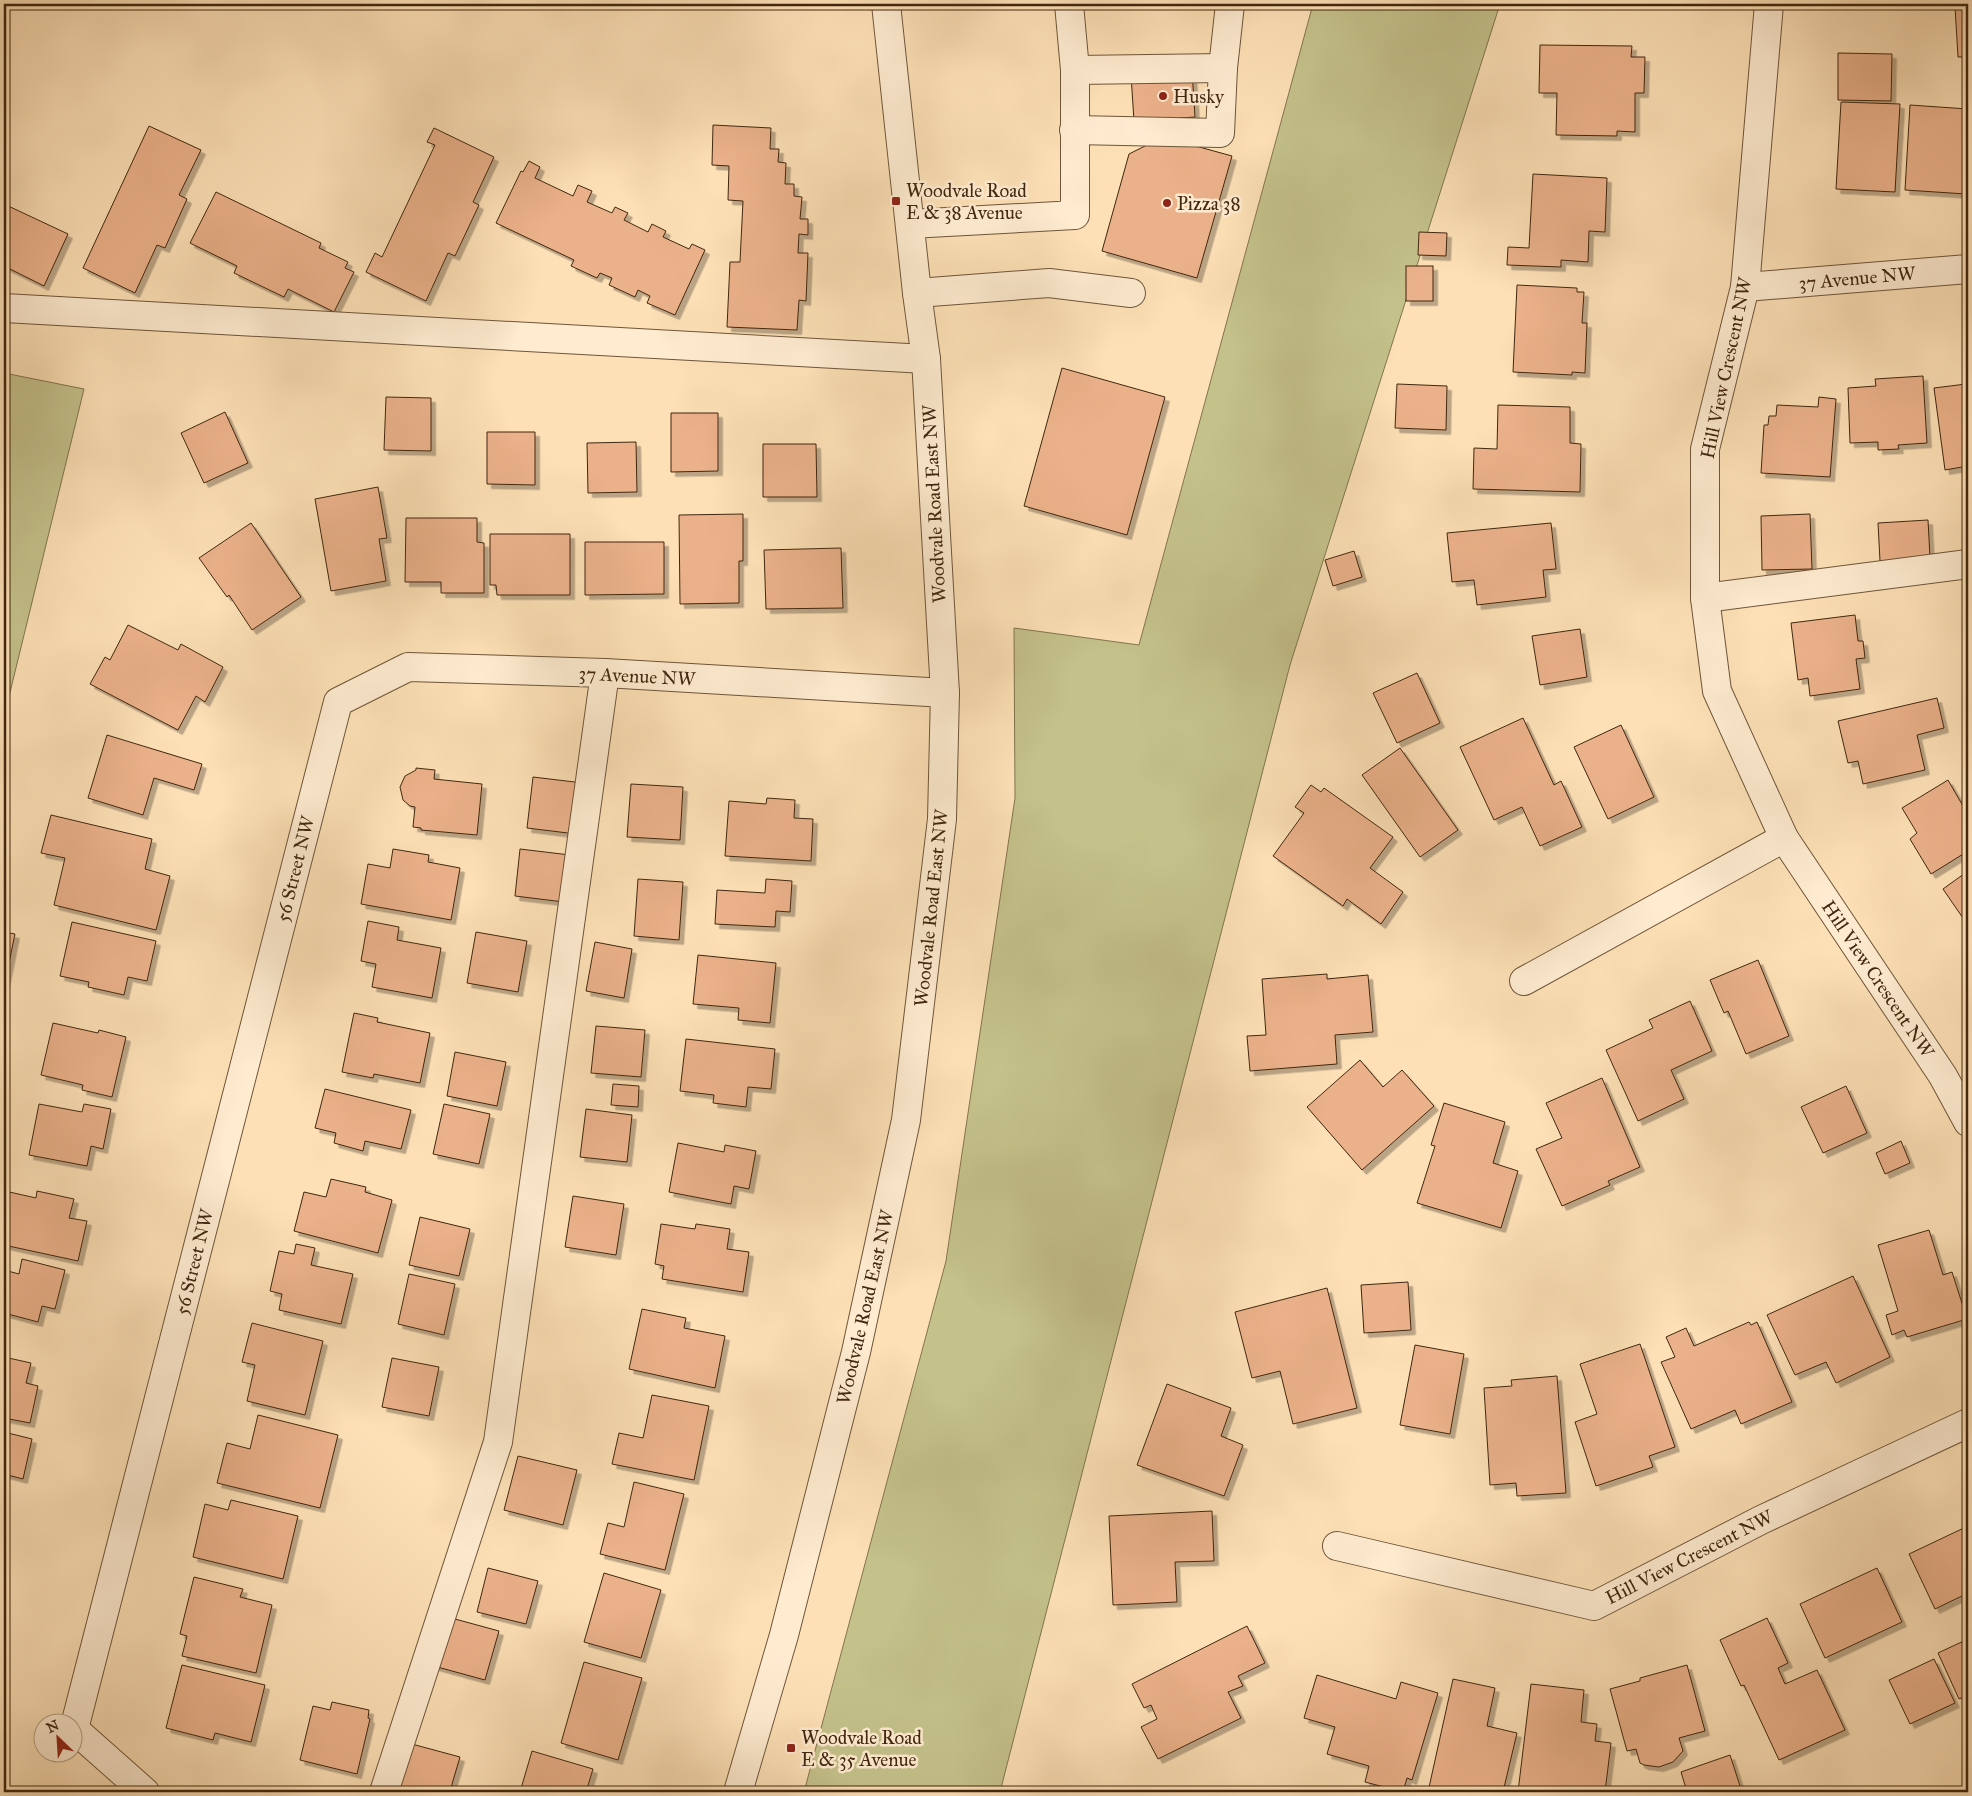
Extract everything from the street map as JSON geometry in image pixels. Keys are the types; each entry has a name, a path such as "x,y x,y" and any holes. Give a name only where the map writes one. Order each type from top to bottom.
{"street":[{"name":"Woodvale Road East NW","path":"738,1792 784,1635 856,1352 906,1120 942,819 945,693 926,359 886,4"},
{"path":"910,224 1075,215 1075,70 1069,4"},
{"path":"1074,130 1220,133 1223,68 1230,4"},
{"name":"Hill View Crescent NW","path":"1769,4 1745,287 1705,449 1706,598 1717,691 1784,838 1965,1106"},
{"path":"1075,70 1223,68"},
{"name":"37 Avenue NW","path":"1745,287 1968,269"},
{"path":"918,293 1049,283 1131,293"},
{"path":"4,308 926,359"},
{"path":"1706,598 1968,564"},
{"name":"37 Avenue NW","path":"338,702 408,667 605,674 945,693"},
{"path":"384,1792 498,1442 605,674"},
{"name":"56 Street NW","path":"145,1792 74,1729 338,702"},
{"path":"1524,981 1784,838"},
{"name":"Hill View Crescent NW","path":"1337,1546 1594,1606 1761,1520 1968,1423"}],"shaded area":[{"path":"1313,4 1500,4 1290,665 1000,1792 804,1792 946,1261 1015,798 1014,628 1139,645"},
{"path":"4,373 84,389 4,717"}],"building":[{"path":"1955,7 1968,7 1968,57 1958,57"},
{"path":"1540,45 1632,46 1631,57 1645,57 1644,93 1635,93 1635,132 1617,131 1617,136 1556,135 1557,93 1539,93"},
{"path":"1838,53 1892,54 1891,101 1838,100"},
{"name":"Husky","path":"1192,71 1195,117 1134,121 1131,75"},
{"path":"1841,102 1900,104 1895,192 1836,189"},
{"path":"1910,105 1968,109 1966,194 1905,190"},
{"path":"713,125 771,128 770,149 779,149 778,162 786,163 785,184 794,184 794,196 802,197 800,219 808,219 808,235 799,234 798,253 808,253 806,301 799,300 797,330 727,327 730,262 740,262 743,201 728,200 729,166 712,165"},
{"path":"149,126 201,150 179,195 187,199 165,248 157,245 135,293 83,268"},
{"path":"434,128 494,157 473,202 479,205 455,256 448,253 426,301 366,272 375,253 382,257 435,145 427,142"},
{"name":"Pizza 38","path":"1163,137 1232,156 1197,278 1102,251 1129,154"},
{"path":"529,161 540,167 535,178 573,196 578,185 592,191 587,202 612,213 615,207 628,213 624,220 648,232 652,224 666,231 663,237 689,249 692,244 705,250 675,315 647,303 650,296 638,290 635,297 609,285 612,278 600,273 597,278 571,266 574,260 496,223 521,171 523,172"},
{"path":"1533,174 1607,178 1605,232 1589,231 1588,262 1561,260 1561,267 1507,265 1508,247 1529,248"},
{"path":"216,192 321,243 319,248 348,262 345,268 354,272 334,312 288,289 284,297 234,273 237,266 190,243"},
{"path":"4,204 68,234 44,286 4,266"},
{"path":"1419,232 1447,233 1446,256 1418,255"},
{"path":"1406,266 1433,266 1433,301 1406,301"},
{"path":"1517,285 1577,288 1577,292 1584,292 1582,323 1587,323 1585,373 1572,372 1572,375 1513,372"},
{"path":"1062,368 1165,397 1127,535 1024,506"},
{"path":"1968,375 1968,466 1945,470 1934,388 1966,384 1965,376"},
{"path":"1923,376 1927,443 1898,445 1899,449 1878,450 1878,442 1850,443 1848,388 1876,386 1875,379"},
{"path":"1397,384 1447,386 1446,430 1395,428"},
{"path":"386,397 431,398 431,451 384,450"},
{"path":"1819,397 1836,399 1830,477 1761,473 1764,425 1768,425 1769,416 1776,416 1777,405 1818,407"},
{"path":"1498,405 1570,407 1570,443 1581,444 1580,492 1473,489 1474,448 1497,449"},
{"path":"225,412 248,463 204,483 181,433"},
{"path":"671,413 718,413 718,471 671,472"},
{"path":"487,432 535,432 535,485 487,484"},
{"path":"636,442 637,492 588,493 587,443"},
{"path":"763,444 816,444 817,497 763,497"},
{"path":"378,487 387,538 379,539 386,581 331,591 315,499"},
{"path":"743,514 743,561 739,561 739,603 680,604 679,515"},
{"path":"1810,514 1812,569 1762,570 1761,516"},
{"path":"406,518 477,518 477,542 484,543 484,593 441,593 441,582 405,582"},
{"path":"1928,520 1930,558 1880,561 1878,523"},
{"path":"251,523 301,597 252,630 229,595 227,597 199,558"},
{"path":"1551,523 1556,569 1543,570 1546,597 1477,605 1474,580 1452,582 1447,533"},
{"path":"490,534 570,534 570,595 497,595 496,585 490,585"},
{"path":"585,542 664,542 664,594 585,595"},
{"path":"841,548 843,608 766,609 764,550"},
{"path":"1354,551 1362,577 1333,586 1325,560"},
{"path":"1855,615 1858,641 1863,641 1865,658 1856,659 1860,689 1810,696 1808,678 1798,680 1791,623"},
{"path":"128,625 178,650 181,644 223,667 205,702 196,696 178,730 90,684 105,657 110,660"},
{"path":"1580,629 1587,677 1540,685 1532,636"},
{"path":"1417,673 1440,723 1397,743 1373,693"},
{"path":"1937,698 1944,728 1917,735 1925,770 1863,784 1858,761 1848,763 1838,721"},
{"path":"1523,718 1554,785 1561,781 1582,827 1540,846 1522,807 1494,820 1460,747"},
{"path":"1621,725 1654,797 1608,819 1574,747"},
{"path":"107,735 202,764 194,790 154,778 143,815 88,798"},
{"path":"1400,748 1458,830 1420,857 1362,775"},
{"path":"416,768 435,770 434,779 482,784 477,835 421,830 421,828 413,827 415,807 410,806 403,800 400,787 405,776 416,770"},
{"path":"533,777 583,783 576,834 527,828"},
{"path":"1948,780 1963,806 1968,803 1968,851 1931,874 1910,839 1917,833 1902,808"},
{"path":"631,784 683,787 680,840 627,837"},
{"path":"1311,785 1321,792 1324,788 1393,837 1370,868 1403,892 1381,924 1347,899 1343,906 1273,856 1304,813 1295,807"},
{"path":"767,798 795,800 794,818 813,819 811,861 725,856 729,801 766,804"},
{"path":"51,815 152,839 145,869 170,876 156,930 54,905 65,858 41,853"},
{"path":"393,849 429,855 428,862 460,868 451,920 361,904 368,864 390,868"},
{"path":"520,849 570,855 564,902 515,896"},
{"path":"1968,871 1968,930 1965,925 1967,924 1943,889"},
{"path":"638,879 683,882 679,940 634,936"},
{"path":"766,879 792,881 790,912 776,911 775,927 715,924 717,890 765,893"},
{"path":"368,921 399,927 397,940 441,948 432,998 372,987 376,964 361,961"},
{"path":"72,922 156,941 147,981 128,977 124,995 88,987 89,982 60,976"},
{"path":"4,932 15,934 4,987"},
{"path":"476,932 527,941 518,992 467,983"},
{"path":"595,942 632,949 624,998 586,991"},
{"path":"698,955 776,963 770,1023 738,1020 739,1008 693,1004"},
{"path":"1758,960 1789,1036 1746,1054 1728,1011 1724,1013 1710,980"},
{"path":"1327,974 1327,979 1368,975 1373,1032 1335,1035 1337,1064 1250,1071 1247,1036 1266,1035 1262,979"},
{"path":"1690,1001 1712,1051 1671,1070 1684,1099 1638,1121 1606,1050 1653,1028 1649,1020"},
{"path":"354,1013 378,1018 377,1022 430,1033 420,1083 374,1074 373,1078 342,1072"},
{"path":"53,1023 98,1033 99,1030 126,1037 112,1097 82,1090 83,1085 41,1075"},
{"path":"596,1026 645,1030 641,1077 591,1073"},
{"path":"686,1039 775,1049 771,1089 748,1087 746,1107 713,1103 714,1095 680,1091"},
{"path":"455,1052 506,1062 497,1106 447,1096"},
{"path":"1360,1060 1383,1087 1402,1070 1434,1106 1362,1170 1307,1107"},
{"path":"1602,1078 1640,1167 1608,1181 1610,1185 1562,1206 1536,1149 1562,1138 1546,1103"},
{"path":"613,1084 639,1086 638,1107 611,1105"},
{"path":"1846,1086 1867,1133 1823,1153 1801,1107"},
{"path":"325,1089 411,1110 401,1149 365,1141 363,1151 334,1143 336,1133 315,1128"},
{"path":"1444,1103 1505,1122 1493,1163 1518,1171 1501,1228 1417,1203 1435,1146 1431,1145"},
{"path":"39,1104 82,1112 84,1104 111,1109 103,1149 91,1146 87,1166 29,1155"},
{"path":"444,1104 490,1114 479,1164 433,1154"},
{"path":"586,1109 632,1115 627,1162 580,1157"},
{"path":"1901,1141 1910,1163 1885,1174 1876,1153"},
{"path":"678,1143 724,1152 725,1145 756,1151 749,1189 734,1186 731,1204 669,1192"},
{"path":"331,1179 366,1187 365,1192 392,1200 378,1253 294,1231 304,1192 326,1197"},
{"path":"5,1191 36,1198 37,1191 74,1199 69,1218 87,1221 78,1261 4,1245"},
{"path":"573,1196 624,1204 616,1255 565,1247"},
{"path":"420,1217 470,1229 459,1276 409,1265"},
{"path":"661,1224 695,1229 696,1224 730,1229 727,1249 749,1252 743,1292 662,1279 664,1266 655,1264"},
{"path":"1929,1230 1943,1275 1952,1272 1967,1319 1907,1337 1904,1330 1892,1335 1886,1315 1898,1311 1878,1245"},
{"path":"296,1244 315,1248 311,1265 353,1274 341,1324 279,1310 282,1294 270,1291 279,1251 294,1254"},
{"path":"22,1259 65,1270 55,1309 42,1306 38,1322 4,1313 4,1270 19,1274"},
{"path":"409,1274 455,1284 444,1335 398,1324"},
{"path":"1853,1276 1890,1357 1836,1383 1826,1362 1795,1375 1767,1315"},
{"path":"1408,1282 1411,1330 1364,1333 1361,1285"},
{"path":"1327,1288 1357,1408 1293,1424 1280,1371 1252,1378 1235,1312"},
{"path":"642,1309 686,1318 684,1328 725,1336 715,1388 629,1369"},
{"path":"1749,1322 1751,1325 1757,1322 1792,1402 1741,1424 1735,1410 1691,1429 1661,1362 1675,1357 1666,1337 1686,1328 1694,1346"},
{"path":"252,1323 323,1341 305,1415 247,1401 255,1365 242,1362"},
{"path":"1640,1344 1675,1447 1649,1456 1653,1467 1596,1486 1575,1422 1597,1414 1580,1364"},
{"path":"1415,1345 1464,1354 1450,1434 1400,1425"},
{"path":"4,1357 31,1363 26,1383 38,1386 30,1423 4,1418"},
{"path":"392,1358 439,1367 429,1416 382,1407"},
{"path":"1557,1376 1566,1493 1517,1496 1516,1483 1490,1485 1484,1388 1512,1386 1511,1380"},
{"path":"1167,1384 1231,1408 1221,1436 1243,1445 1224,1496 1137,1465"},
{"path":"652,1395 709,1406 694,1480 612,1464 619,1433 643,1438"},
{"path":"258,1415 338,1435 320,1508 217,1483 227,1443 250,1449"},
{"path":"4,1432 32,1439 23,1479 4,1474"},
{"path":"518,1456 577,1470 563,1525 504,1510"},
{"path":"634,1482 684,1494 665,1570 600,1554 608,1523 624,1527"},
{"path":"231,1500 298,1516 283,1579 193,1557 205,1504 228,1510"},
{"path":"1212,1511 1214,1561 1175,1562 1177,1602 1113,1605 1109,1516"},
{"path":"1968,1526 1968,1593 1935,1609 1909,1554"},
{"path":"488,1568 538,1581 526,1624 477,1612"},
{"path":"1877,1568 1902,1622 1825,1658 1800,1604"},
{"path":"604,1573 661,1590 641,1658 584,1642"},
{"path":"194,1577 243,1589 240,1597 272,1605 256,1673 182,1656 187,1636 180,1634"},
{"path":"444,1616 499,1631 485,1680 430,1665"},
{"path":"1767,1618 1788,1663 1778,1668 1785,1684 1817,1670 1845,1730 1779,1760 1744,1685 1741,1686 1720,1640"},
{"path":"1247,1626 1265,1663 1238,1676 1243,1686 1228,1692 1241,1718 1158,1759 1141,1727 1157,1719 1151,1705 1144,1708 1132,1684"},
{"path":"1968,1639 1968,1695 1959,1699 1938,1653"},
{"path":"1934,1659 1955,1703 1910,1724 1889,1680"},
{"path":"584,1662 642,1678 618,1760 561,1743"},
{"path":"182,1665 265,1685 251,1742 215,1733 213,1740 166,1728"},
{"path":"1687,1665 1705,1731 1679,1738 1683,1751 1673,1762 1659,1767 1644,1765 1640,1763 1636,1749 1627,1751 1610,1689 1640,1681 1640,1678"},
{"path":"1317,1675 1396,1699 1401,1682 1438,1693 1412,1780 1407,1778 1403,1792 1365,1782 1369,1766 1327,1754 1335,1727 1304,1718"},
{"path":"1453,1679 1495,1688 1487,1726 1517,1733 1503,1792 1428,1792"},
{"path":"1531,1684 1584,1690 1581,1722 1597,1724 1595,1741 1611,1743 1605,1792 1518,1792"},
{"path":"332,1702 369,1710 368,1718 370,1719 357,1774 300,1760 313,1706 330,1710"},
{"path":"408,1743 460,1757 450,1791 395,1792"},
{"path":"532,1751 593,1769 586,1792 520,1792"},
{"path":"1730,1755 1742,1792 1687,1792 1681,1772"}],"place":[{"name":"Husky","path":"1163,96"},
{"name":"Woodvale Road E & 38 Avenue","path":"896,201"},
{"name":"Pizza 38","path":"1167,203"},
{"name":"Woodvale Road E & 35 Avenue","path":"791,1748"}]}
